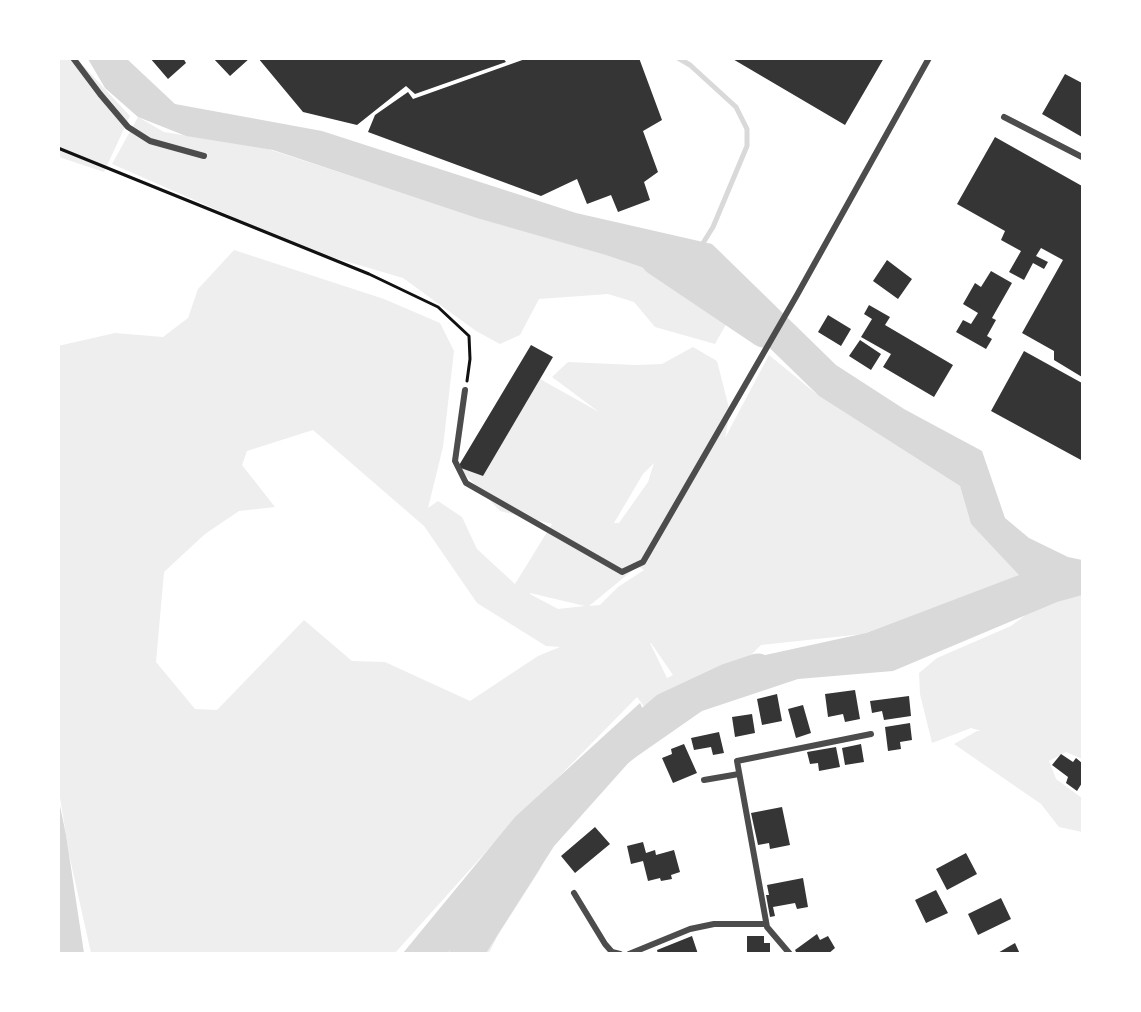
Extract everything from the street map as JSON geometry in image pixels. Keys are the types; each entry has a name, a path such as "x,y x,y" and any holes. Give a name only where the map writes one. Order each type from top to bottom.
{"street":[{"path":"72,58 128,127 150,141 204,156"},
{"path":"465,390 455,461 466,483 622,572 643,562 797,296 930,58"},
{"path":"1004,117 1083,157"},
{"path":"790,954 766,924 737,761 870,734"},
{"path":"704,780 739,774"},
{"path":"574,893 604,944 620,954"},
{"path":"629,954 690,929 714,924 766,924"}],"path":[{"path":"58,148 359,270 438,306 469,336 470,358 465,390"}],"shaded area":[{"path":"59,59 77,59 130,116 104,172 59,157"},
{"path":"88,59 127,59 175,104 322,131 576,213 712,244 836,365 904,409 982,451 1005,518 1029,538 1068,557 1082,560 1082,595 1057,602 893,671 798,679 702,711 534,828 448,953 403,953 515,817 640,703 649,722 600,772 756,657 866,633 1019,575 971,524 960,486 819,396 710,290 606,255 477,218 273,150 186,136 138,117 105,88"},
{"path":"138,117 164,132 268,149 418,198 611,250 733,312 715,344 655,327 634,302 608,294 539,299 520,335 500,344 476,331 403,278 311,251 112,164"},
{"path":"234,250 384,299 440,323 454,351 443,447 428,508 438,501 462,517 477,549 515,584 552,524 500,511 458,467 483,476 540,379 599,412 552,377 568,362 662,364 693,347 717,361 730,412 725,438 769,355 819,396 960,486 971,524 1020,575 863,634 761,645 732,674 654,720 637,697 492,845 395,953 91,953 69,854 59,791 58,346 115,333 163,337 188,318 198,289","holes":["313,430 424,526 477,603 546,646 560,647 538,656 470,701 385,662 352,661 304,620 217,710 195,709 156,662 164,572 205,534 239,511 275,507 242,465 247,451","654,463 648,482 619,523 614,523 643,474","638,566 644,570 618,587 600,605 589,606","530,593 585,606 558,609","650,643 651,643 673,675 667,678"]},
{"path":"1082,592 1082,759 1066,752 1049,761 1056,779 1082,798 1082,832 1059,827 1041,804 954,744 981,731 971,728 932,743 920,694 919,673 937,658 1011,626 1043,602"},
{"path":"59,801 66,835 84,953 59,953"},
{"path":"558,830 539,871 489,953 442,954 515,834"}],"building":[{"path":"150,58 183,58 186,63 168,79"},
{"path":"213,58 250,58 230,76"},
{"path":"258,58 503,58 506,62 415,94 406,86 357,125 303,112"},
{"path":"528,58 639,58 662,120 643,131 658,172 644,182 650,200 618,212 611,195 587,204 577,179 541,196 368,132 375,115 408,92 413,99"},
{"path":"731,58 884,58 845,125"},
{"path":"1065,74 1082,83 1082,137 1042,114"},
{"path":"995,137 1082,186 1082,377 1054,360 1054,351 1022,333 1063,260 1041,248 1036,256 1048,262 1044,269 1033,263 1024,280 1009,272 1021,251 1001,240 1005,231 957,204"},
{"path":"887,260 912,279 898,299 873,281"},
{"path":"991,271 1012,283 992,318 996,320 987,336 992,339 986,349 956,332 963,320 971,324 978,313 963,304 975,283 981,287"},
{"path":"869,305 890,317 885,325 953,365 934,397 883,367 891,354 861,337 872,319 864,314"},
{"path":"828,315 851,329 841,346 818,332"},
{"path":"860,340 881,354 871,370 849,356"},
{"path":"531,345 553,357 483,476 458,467"},
{"path":"1024,351 1082,383 1081,460 991,411"},
{"path":"855,690 860,719 845,722 843,714 828,717 825,694"},
{"path":"777,694 782,721 762,725 757,699"},
{"path":"909,696 911,716 884,720 882,711 872,713 870,701"},
{"path":"803,705 811,733 796,738 788,709"},
{"path":"752,714 755,733 735,737 732,717"},
{"path":"910,723 912,740 900,742 901,749 888,751 885,727"},
{"path":"719,732 724,753 713,755 711,747 694,750 691,738"},
{"path":"684,744 697,773 673,783 662,758 672,754 671,749"},
{"path":"861,744 864,762 845,765 842,748"},
{"path":"836,747 840,767 819,771 818,763 810,764 807,752"},
{"path":"1061,754 1073,762 1076,758 1082,763 1082,783 1077,791 1066,783 1068,777 1052,765"},
{"path":"782,807 790,845 770,849 769,843 758,845 751,813"},
{"path":"595,827 610,844 575,873 561,856"},
{"path":"643,842 646,853 655,850 656,855 674,850 680,872 671,875 672,879 661,881 660,878 648,881 643,861 631,864 627,846"},
{"path":"966,853 977,874 947,890 936,869"},
{"path":"803,878 808,907 797,909 795,903 773,907 775,916 770,917 766,895 769,895 767,885"},
{"path":"936,890 948,913 926,923 915,900"},
{"path":"1001,898 1011,919 978,935 968,914"},
{"path":"817,934 820,940 828,936 835,948 828,954 797,954 795,950"},
{"path":"692,936 698,954 658,954 657,950"},
{"path":"747,936 764,936 764,943 770,943 770,954 747,954"},
{"path":"1015,943 1020,954 996,954"}],"waterway":[{"path":"678,58 690,65 736,107 747,129 747,146 713,227 700,248"},
{"path":"657,259 764,331"},
{"path":"466,954 541,836 616,752 666,709 728,680 758,670"}]}
